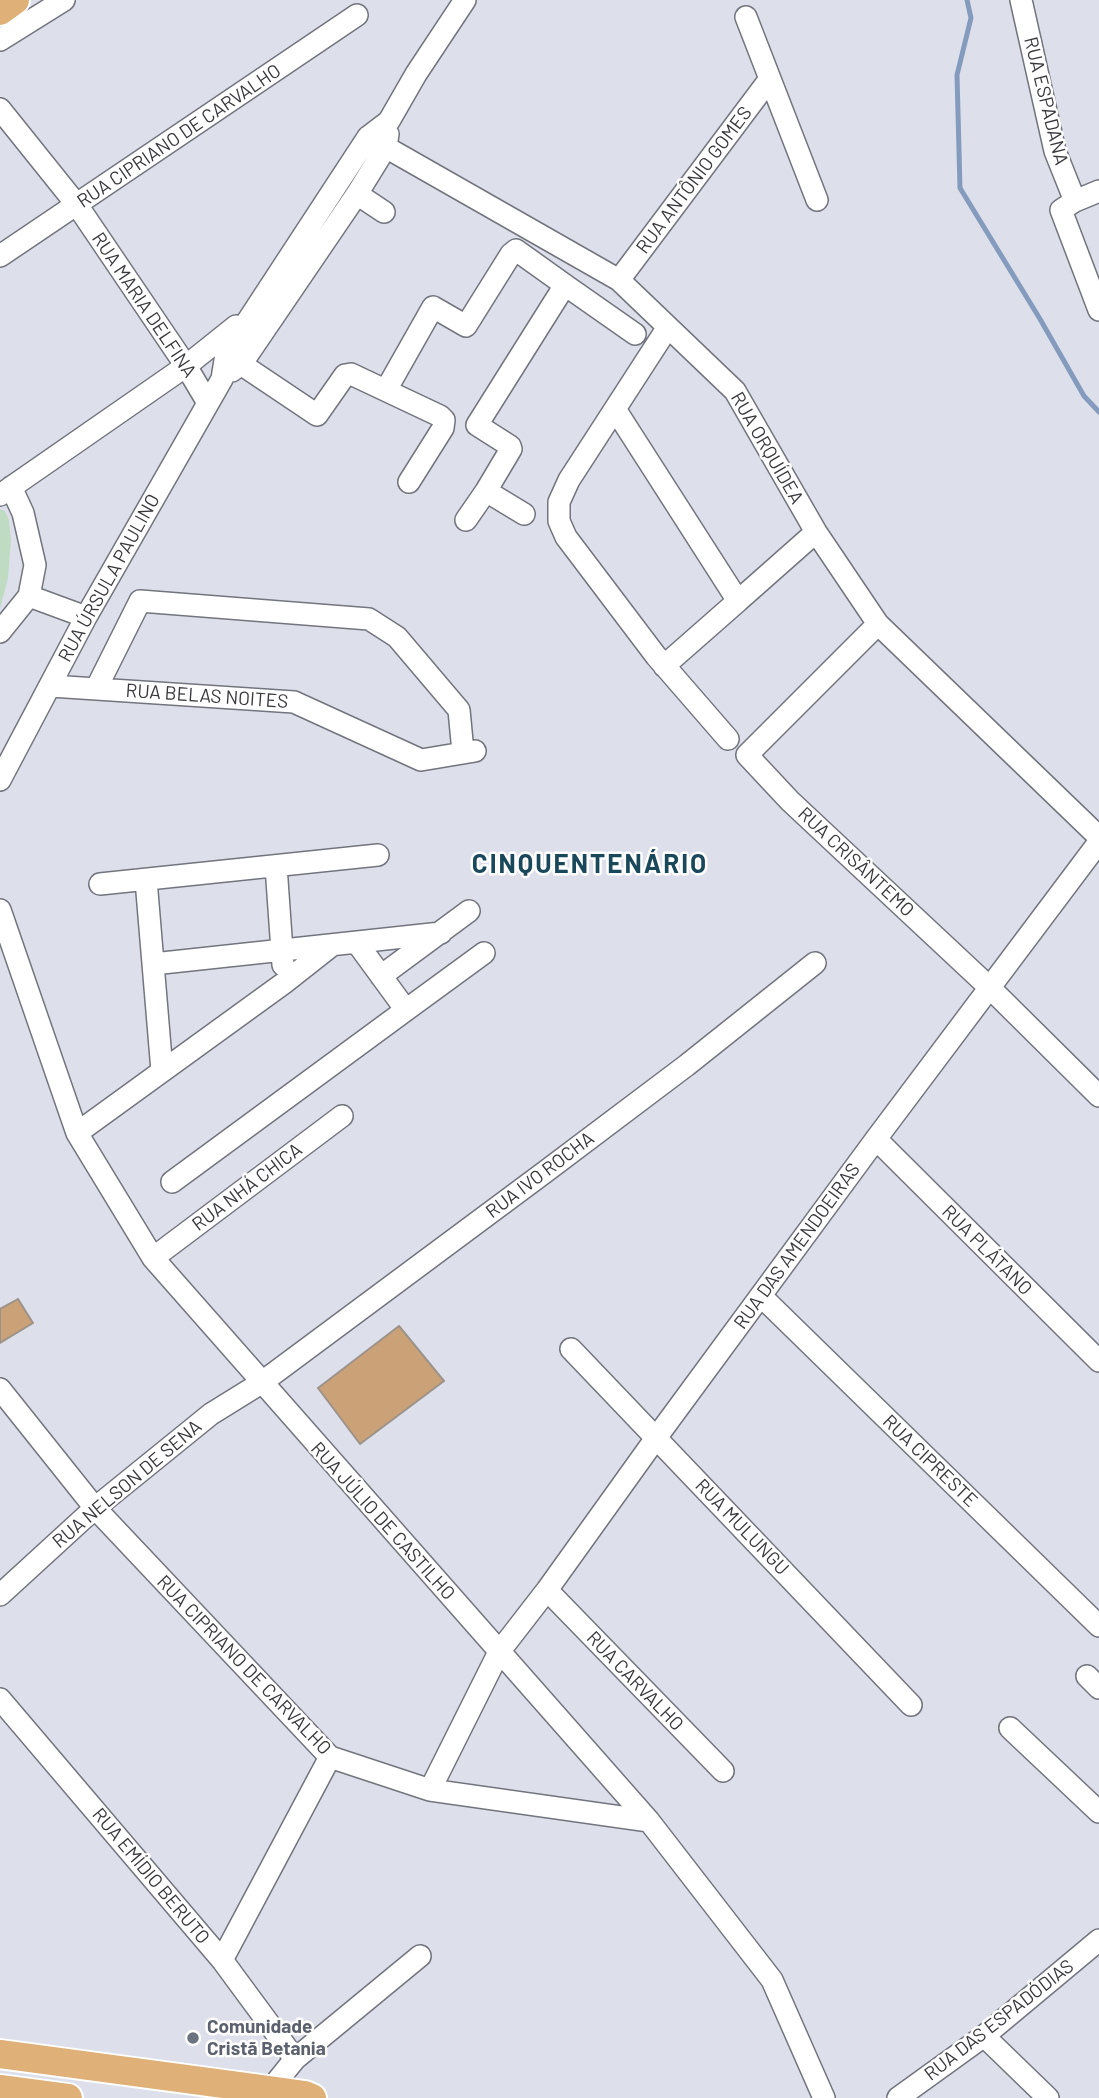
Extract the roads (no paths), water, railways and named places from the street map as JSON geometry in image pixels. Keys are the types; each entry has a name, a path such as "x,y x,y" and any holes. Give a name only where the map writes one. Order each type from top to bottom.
{"main road":[{"path":"0,11 15,0"},
{"path":"0,2054 312,2098"},
{"path":"0,2089 68,2098"}],"street":[{"path":"0,40 64,0"},
{"name":"RUA ÚRSULA PAULINO","path":"0,780 86,617 234,358 258,306 377,142 416,74 465,0"},
{"name":"RUA ESPADANA","path":"1021,0 1055,151 1075,201"},
{"name":"RUA CIPRIANO DE CARVALHO","path":"0,257 357,15"},
{"path":"746,17 817,200"},
{"name":"RUA ANTÔNIO GOMES","path":"619,280 769,80"},
{"name":"RUA MARIA DELFINA","path":"0,108 77,205 208,402"},
{"name":"RUA ÚRSULA PAULINO","path":"234,358 357,194 377,142"},
{"name":"RUA ORQUÍDEA","path":"377,142 619,280 735,391 816,533 878,624 1099,839"},
{"path":"1099,191 1061,210 1099,310"},
{"path":"357,194 384,212"},
{"path":"386,390 433,307 466,326 516,250 635,334"},
{"path":"477,425 565,285"},
{"path":"0,632 29,596 35,565 23,513 6,491 186,366 224,338 258,306"},
{"path":"668,327 564,490 559,502 559,521 566,537 664,666 728,739"},
{"path":"234,358 317,415 345,375 354,374 444,420 463,418 510,446 512,449 466,520"},
{"path":"615,410 738,601"},
{"path":"409,482 443,428 444,420"},
{"path":"486,491 524,513"},
{"path":"664,666 816,533"},
{"path":"29,596 86,617"},
{"name":"RUA BELAS NOITES","path":"51,686 96,689 294,702 421,760 469,751 459,710 397,636 369,620 140,601 96,689"},
{"name":"RUA CRISÂNTEMO","path":"878,624 747,755 790,801 989,987 1099,1096"},
{"name":"RUA DAS AMENDOEIRAS","path":"430,1790 499,1652 1099,839"},
{"path":"100,884 378,855"},
{"path":"276,866 284,983"},
{"path":"146,880 162,1071"},
{"name":"RUA JÚLIO DE CASTILHO","path":"0,910 77,1133 153,1258 649,1821 772,1980 824,2098"},
{"path":"381,976 469,911"},
{"path":"153,964 441,933"},
{"path":"357,943 406,1010"},
{"path":"77,1133 331,946"},
{"path":"172,1182 484,953"},
{"name":"RUA IVO ROCHA","path":"261,1383 687,1065 815,962"},
{"name":"RUA NHÁ CHICA","path":"153,1258 342,1116"},
{"name":"RUA PLÁTANO","path":"876,1139 1099,1360"},
{"name":"RUA CIPRESTE","path":"761,1296 1099,1626"},
{"name":"RUA MULUNGU","path":"571,1349 912,1704"},
{"name":"RUA NELSON DE SENA","path":"0,1595 95,1508 211,1414 261,1383"},
{"name":"RUA CIPRIANO DE CARVALHO","path":"0,1389 95,1508 330,1757 430,1790 649,1821"},
{"name":"RUA CARVALHO","path":"547,1590 723,1771"},
{"name":"RUA EMÍDIO BERUTO","path":"0,1699 222,1960 295,2059"},
{"path":"1010,1728 1099,1812"},
{"path":"222,1960 330,1757"},
{"name":"RUA DAS ESPADÓDIAS","path":"898,2098 984,2036 1099,1940"},
{"path":"270,2090 295,2059 420,1956"},
{"path":"984,2036 1048,2098"}],"waterway":[{"path":"967,0 971,18 957,75 960,188 1084,396 1099,412"}],"place":[{"name":"Comunidade Cristã Betania","path":"193,2038"}],"district":[{"name":"CINQUENTENÁRIO","path":"590,864"}]}
